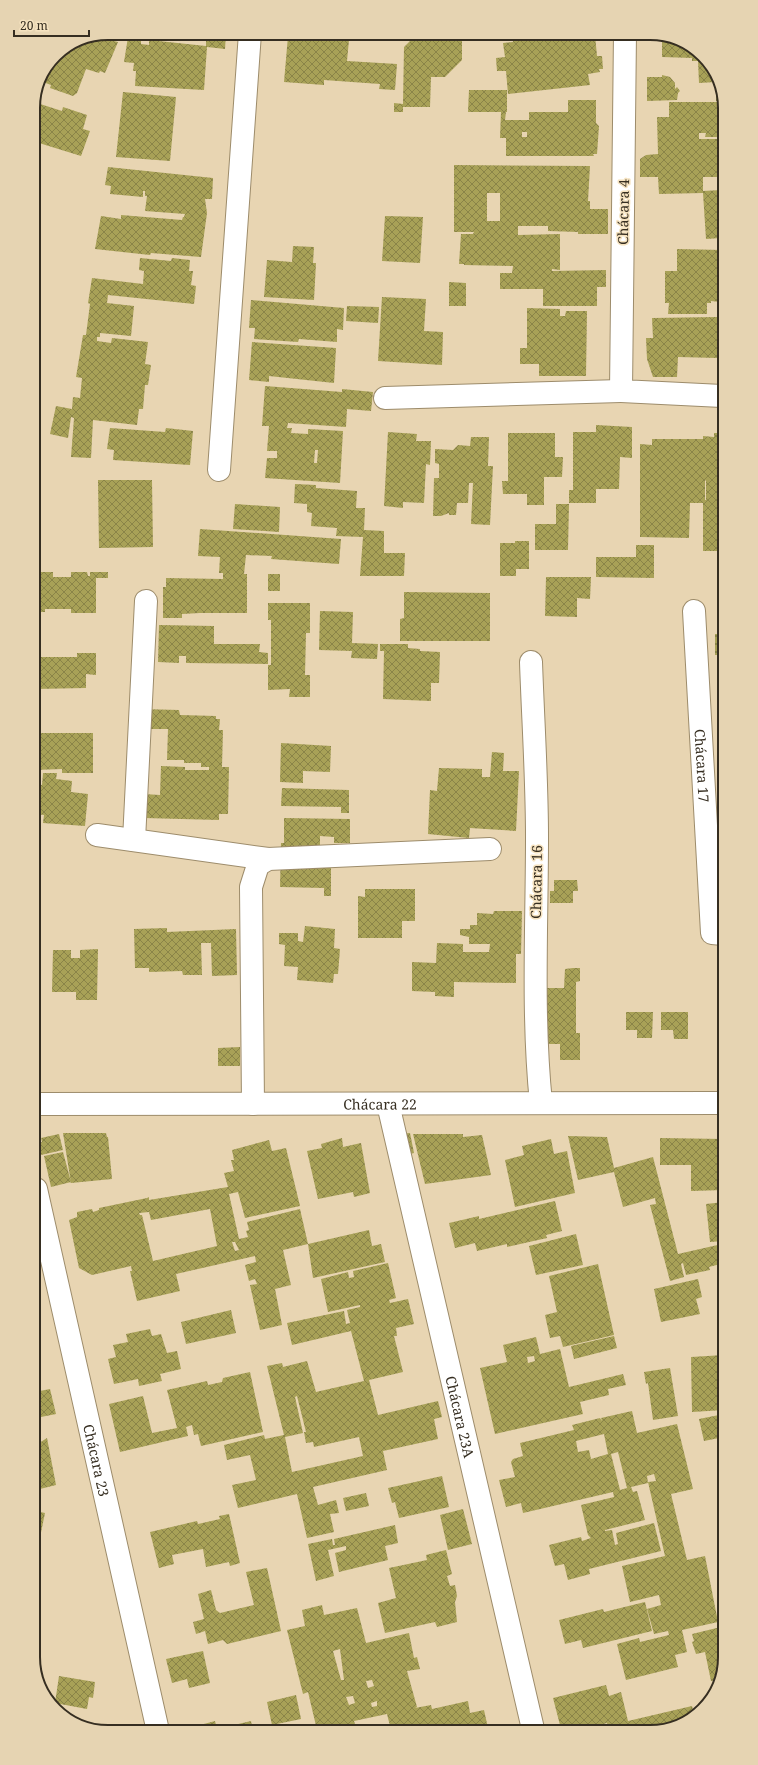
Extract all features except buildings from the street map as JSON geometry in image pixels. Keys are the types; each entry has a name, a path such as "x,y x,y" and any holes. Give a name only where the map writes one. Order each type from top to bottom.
{"street":[{"path":"219,470 250,40"},
{"name":"Chácara 4","path":"620,391 625,40"},
{"path":"385,398 620,391 718,396"},
{"path":"134,840 146,601"},
{"name":"Chácara 17","path":"694,611 712,933 718,934"},
{"name":"Chácara 16","path":"531,662 537,836 535,951 538,1069 541,1103"},
{"path":"97,835 268,859 490,849"},
{"path":"253,1104 251,887 258,865 268,859"},
{"name":"Chácara 22","path":"40,1104 718,1103"},
{"name":"Chácara 23A","path":"388,1104 532,1725"},
{"name":"Chácara 23","path":"40,1207 156,1725"}]}
